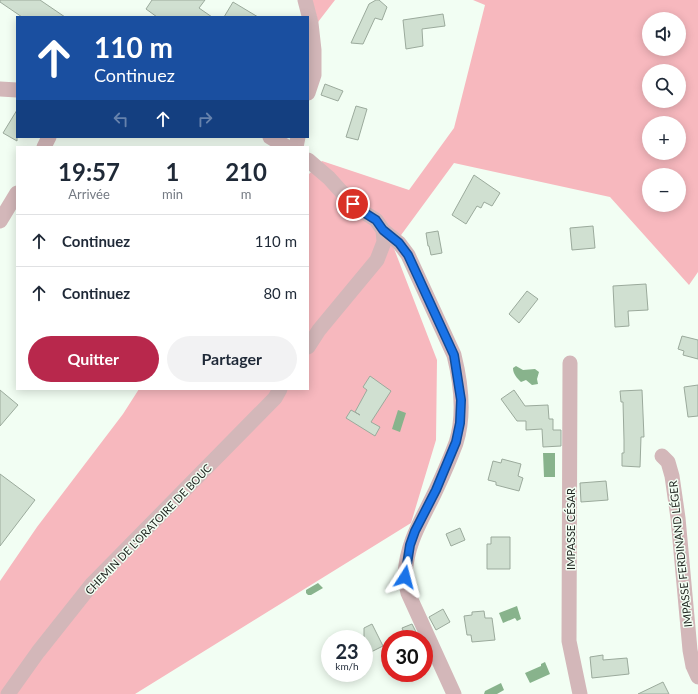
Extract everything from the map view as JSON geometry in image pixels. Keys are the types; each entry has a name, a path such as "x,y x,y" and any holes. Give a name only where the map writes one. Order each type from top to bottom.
{"street":[{"path":"305,0 311,23 314,50 314,75 309,89"},
{"path":"0,89 16,90"},
{"path":"272,138 285,146"},
{"path":"309,161 329,178 360,210 376,220 383,230 399,243 408,255 454,355 461,400 460,423 456,442 436,490 415,531 410,545 405,577 408,593 454,694"},
{"path":"0,221 16,194"},
{"path":"309,345 319,330 377,260 384,242 383,230"},
{"name":"IMPASSE CÉSAR","path":"570,363 569,641 580,694"},
{"name":"CHEMIN DE L'ORATOIRE DE BOUC","path":"8,694 38,652 92,584 275,398 279,390"},
{"name":"IMPASSE FERDINAND LÉGER","path":"662,456 668,462 672,476 678,518 690,650 693,666 698,677"}],"shaded area":[{"path":"312,0 335,0 318,22"},
{"path":"473,0 698,0 698,272 689,285 610,197 454,163 393,246 437,360 436,440 411,523 135,694 0,694 0,581 37,527 123,414 138,390 309,390 309,174 322,161 409,190 454,128 485,5"},
{"path":"516,366 523,370 535,369 539,372 537,379 538,384 532,385 526,380 521,382 514,372 513,368"},
{"path":"398,410 406,413 400,432 392,429"},
{"path":"543,453 555,453 555,477 544,477"},
{"path":"318,583 323,588 311,595 306,593 306,590"},
{"path":"517,606 521,619 517,621 515,618 503,623 499,613"},
{"path":"545,662 550,674 530,683 525,673 541,666 541,664"},
{"path":"501,683 504,690 497,694 484,694 485,691"}],"building":[{"path":"0,0 40,0 64,16 21,16 0,2"},
{"path":"152,0 205,0 199,8 211,16 156,16 146,9"},
{"path":"379,0 387,7 382,20 375,18 363,44 351,43 369,4"},
{"path":"233,2 256,16 225,16"},
{"path":"443,14 445,26 422,29 423,46 406,49 403,20"},
{"path":"325,84 343,91 338,101 321,95"},
{"path":"356,106 367,109 358,140 346,137"},
{"path":"16,112 17,141 3,133"},
{"path":"474,175 500,193 492,206 484,202 481,208 477,206 466,224 452,215"},
{"path":"593,226 595,248 572,250 570,228"},
{"path":"438,231 442,253 431,255 426,233"},
{"path":"646,284 648,310 628,311 629,326 615,327 613,286"},
{"path":"527,291 538,299 519,323 509,314"},
{"path":"682,336 698,340 698,359 683,355 684,351 678,349"},
{"path":"370,376 391,391 371,422 380,427 375,436 346,418 351,410 360,415 355,412 367,390 363,387"},
{"path":"698,385 698,416 688,417 684,387"},
{"path":"0,390 18,405 0,426"},
{"path":"514,390 525,406 548,405 549,419 553,419 553,430 561,430 561,446 543,447 542,429 526,430 526,421 517,421 501,399"},
{"path":"642,390 644,437 641,437 640,467 622,466 622,453 624,453 623,402 621,402 620,391"},
{"path":"502,459 521,464 518,476 523,478 519,491 496,485 496,482 488,480 493,461 501,463"},
{"path":"0,474 35,500 0,546"},
{"path":"606,481 608,500 581,502 580,483"},
{"path":"460,528 465,540 451,546 446,534"},
{"path":"491,537 510,537 510,569 487,569 487,544 491,544"},
{"path":"443,609 450,622 436,630 429,617"},
{"path":"484,611 485,618 492,618 495,640 472,642 471,635 467,635 464,616 472,615 472,612"},
{"path":"372,624 381,642 381,647 373,651 373,630 364,630 364,628"},
{"path":"412,624 415,630 403,630 402,628"},
{"path":"603,655 603,660 627,658 629,674 592,678 590,657"},
{"path":"663,682 669,694 638,694"}],"route":[{"path":"353,204 376,220 383,230 399,243 408,255 454,355 461,400 460,423 456,442 436,490 415,531 410,545 405,577"}]}
